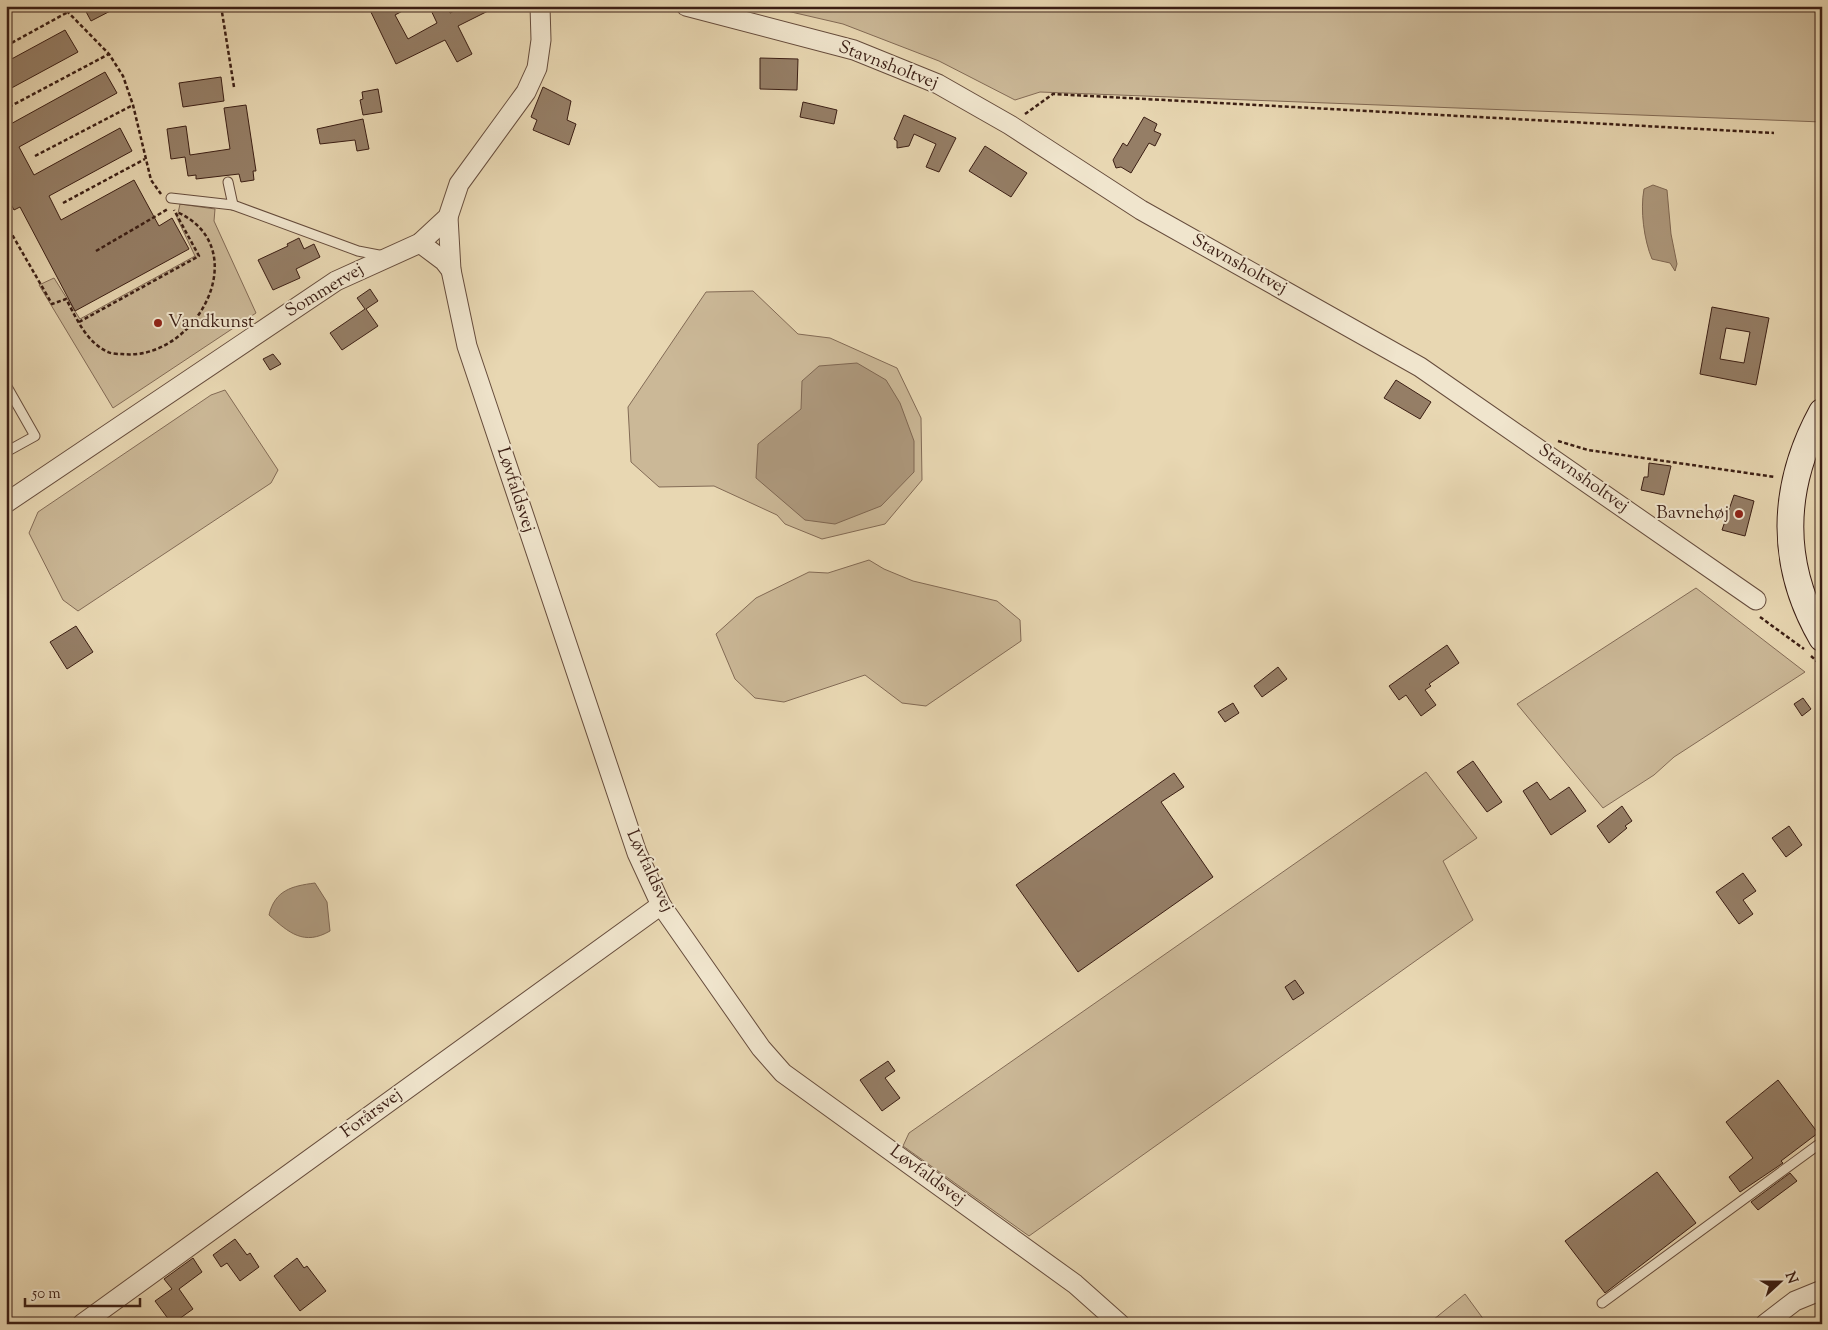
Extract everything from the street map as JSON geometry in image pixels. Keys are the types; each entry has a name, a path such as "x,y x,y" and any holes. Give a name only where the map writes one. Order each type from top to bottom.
{"main road":[{"path":"1822,412 1815,425 1798,473 1791,502 1789,531 1792,560 1798,588 1809,616 1822,638"},
{"path":"1822,453 1809,505 1807,531 1809,556 1822,601"}],"street":[{"name":"Sommervej","path":"6,503 336,281 387,256 420,243 448,217 459,184 526,92 537,68 541,40 540,6"},
{"name":"Stavnsholtvej","path":"686,6 854,50 938,84 1010,125 1141,210 1420,366 1756,600"},
{"name":"Løvfaldsvej","path":"448,217 451,270 467,346 637,853 661,905 761,1048 782,1073 1075,1284 1120,1324"},
{"path":"420,243 439,256 451,270"},
{"name":"Forårsvej","path":"82,1324 661,905"},
{"path":"1765,1324 1795,1301 1822,1290"}],"lane":[{"path":"228,182 233,205"},
{"path":"167,197 233,205 358,251 387,256"},
{"path":"6,385 35,436 6,452"},
{"path":"1602,1303 1822,1142"}],"path":[{"path":"6,224 52,304 66,299 87,337 108,353 136,356 159,348 190,326 201,313 212,289 216,266 210,245 192,219 165,206 167,197 151,180 133,105 123,76 109,54 62,6"},
{"path":"6,46 79,6"},
{"path":"221,6 234,87"},
{"path":"10,107 109,54"},
{"path":"1010,125 1053,94 1774,133"},
{"path":"35,156 133,105"},
{"path":"63,204 146,158"},
{"path":"96,251 170,208"},
{"path":"79,322 199,256 174,210"},
{"path":"1556,440 1588,450 1775,476"}],"shaded area":[{"path":"775,6 1822,6 1822,122 1040,92 1015,100 939,61 843,24 774,8"},
{"path":"1653,185 1667,190 1671,234 1677,264 1675,271 1670,263 1652,259 1647,243 1643,215 1643,197 1644,189"},
{"path":"180,204 215,209 214,221 256,313 113,408 39,285 54,278 80,319 195,256 177,218"},
{"path":"753,291 798,334 830,338 897,368 921,418 922,480 885,524 822,539 785,524 777,515 714,486 659,487 631,462 628,407 706,292"},
{"path":"857,363 886,380 900,403 914,441 914,472 881,506 835,524 805,520 756,478 758,444 801,409 802,381 819,366"},
{"path":"225,390 278,470 271,483 78,611 63,600 29,533 38,512 211,395"},
{"path":"869,560 884,569 913,581 997,601 1020,620 1021,641 926,706 902,703 865,675 784,702 755,698 735,679 716,634 756,598 809,572 828,573"},
{"path":"1696,588 1805,672 1674,757 1654,775 1603,808 1517,704"},
{"path":"1426,772 1477,838 1443,861 1473,920 1029,1236 903,1146 909,1133"},
{"path":"315,883 327,902 330,931 312,937 297,935 283,927 269,915 275,900 280,895 292,888"},
{"path":"1465,1294 1487,1324 1428,1324"}],"building":[{"path":"83,6 120,6 91,21"},
{"path":"368,6 412,6 395,15 408,39 437,23 429,6 447,6 450,13 464,6 498,6 458,26 472,54 457,62 445,40 396,64"},
{"path":"65,30 78,52 6,91 6,62"},
{"path":"760,58 798,59 797,90 760,89"},
{"path":"105,72 117,93 19,147 34,175 120,128 132,151 49,196 61,220 134,180 159,226 172,218 189,249 75,311 20,207 14,210 6,195 6,123 7,126"},
{"path":"221,77 224,101 183,107 179,83"},
{"path":"543,87 571,101 567,120 576,124 569,145 533,130 537,120 531,117"},
{"path":"378,89 382,112 363,115 360,100 363,99 362,92"},
{"path":"803,102 837,110 834,124 800,117"},
{"path":"246,105 256,171 253,171 254,180 241,182 239,174 196,179 196,175 188,176 185,157 171,159 167,129 186,126 190,155 230,149 224,108"},
{"path":"904,115 956,138 939,172 926,167 936,144 914,134 909,146 897,148 897,141 894,139"},
{"path":"1144,117 1157,124 1154,131 1161,134 1155,146 1149,143 1131,173 1121,167 1116,168 1113,160 1123,143 1127,146"},
{"path":"363,119 369,149 357,151 355,140 320,144 317,129"},
{"path":"985,146 1027,173 1011,197 969,171"},
{"path":"299,238 304,249 314,244 320,257 296,269 300,278 273,290 258,260 288,246 287,244"},
{"path":"370,289 378,301 366,309 378,326 342,350 330,333 365,309 357,298"},
{"path":"1712,307 1769,318 1756,385 1700,374","holes":["1726,328 1750,332 1744,363 1720,359"]},
{"path":"273,354 281,364 270,370 263,359"},
{"path":"1396,380 1431,402 1420,419 1384,398"},
{"path":"1649,463 1671,466 1664,495 1641,490 1644,477 1648,477"},
{"name":"Bavnehøj","path":"1734,495 1754,501 1745,536 1722,530"},
{"path":"76,626 93,652 67,669 50,642"},
{"path":"1447,645 1459,663 1429,684 1431,686 1425,690 1436,705 1421,716 1406,695 1399,700 1389,686"},
{"path":"1278,667 1287,679 1262,697 1254,686"},
{"path":"1803,698 1811,709 1802,716 1794,704"},
{"path":"1233,703 1239,713 1225,722 1218,712"},
{"path":"1473,761 1502,802 1487,812 1457,772"},
{"path":"1174,773 1184,787 1161,802 1213,877 1078,972 1016,885"},
{"path":"1537,782 1550,800 1569,787 1586,811 1551,835 1523,791"},
{"path":"1622,806 1632,821 1625,826 1627,828 1609,843 1597,826"},
{"path":"1789,826 1802,845 1786,857 1772,838"},
{"path":"1743,873 1756,891 1743,900 1753,914 1739,924 1716,892"},
{"path":"1295,980 1304,993 1293,1000 1285,987"},
{"path":"888,1061 895,1071 885,1078 900,1098 882,1111 860,1080"},
{"path":"1778,1080 1818,1133 1781,1161 1783,1163 1740,1192 1729,1177 1753,1158 1726,1122"},
{"path":"1657,1172 1696,1223 1605,1293 1565,1241"},
{"path":"1790,1173 1797,1181 1758,1210 1751,1202"},
{"path":"235,1239 247,1255 250,1253 259,1267 240,1281 227,1263 221,1267 213,1255"},
{"path":"193,1258 202,1272 179,1289 193,1309 172,1324 155,1301 172,1289 164,1279"},
{"path":"297,1258 304,1268 307,1266 326,1291 300,1311 274,1276"}],"place":[{"name":"Vandkunst","path":"158,323"},
{"name":"Bavnehøj","path":"1739,514"}]}
